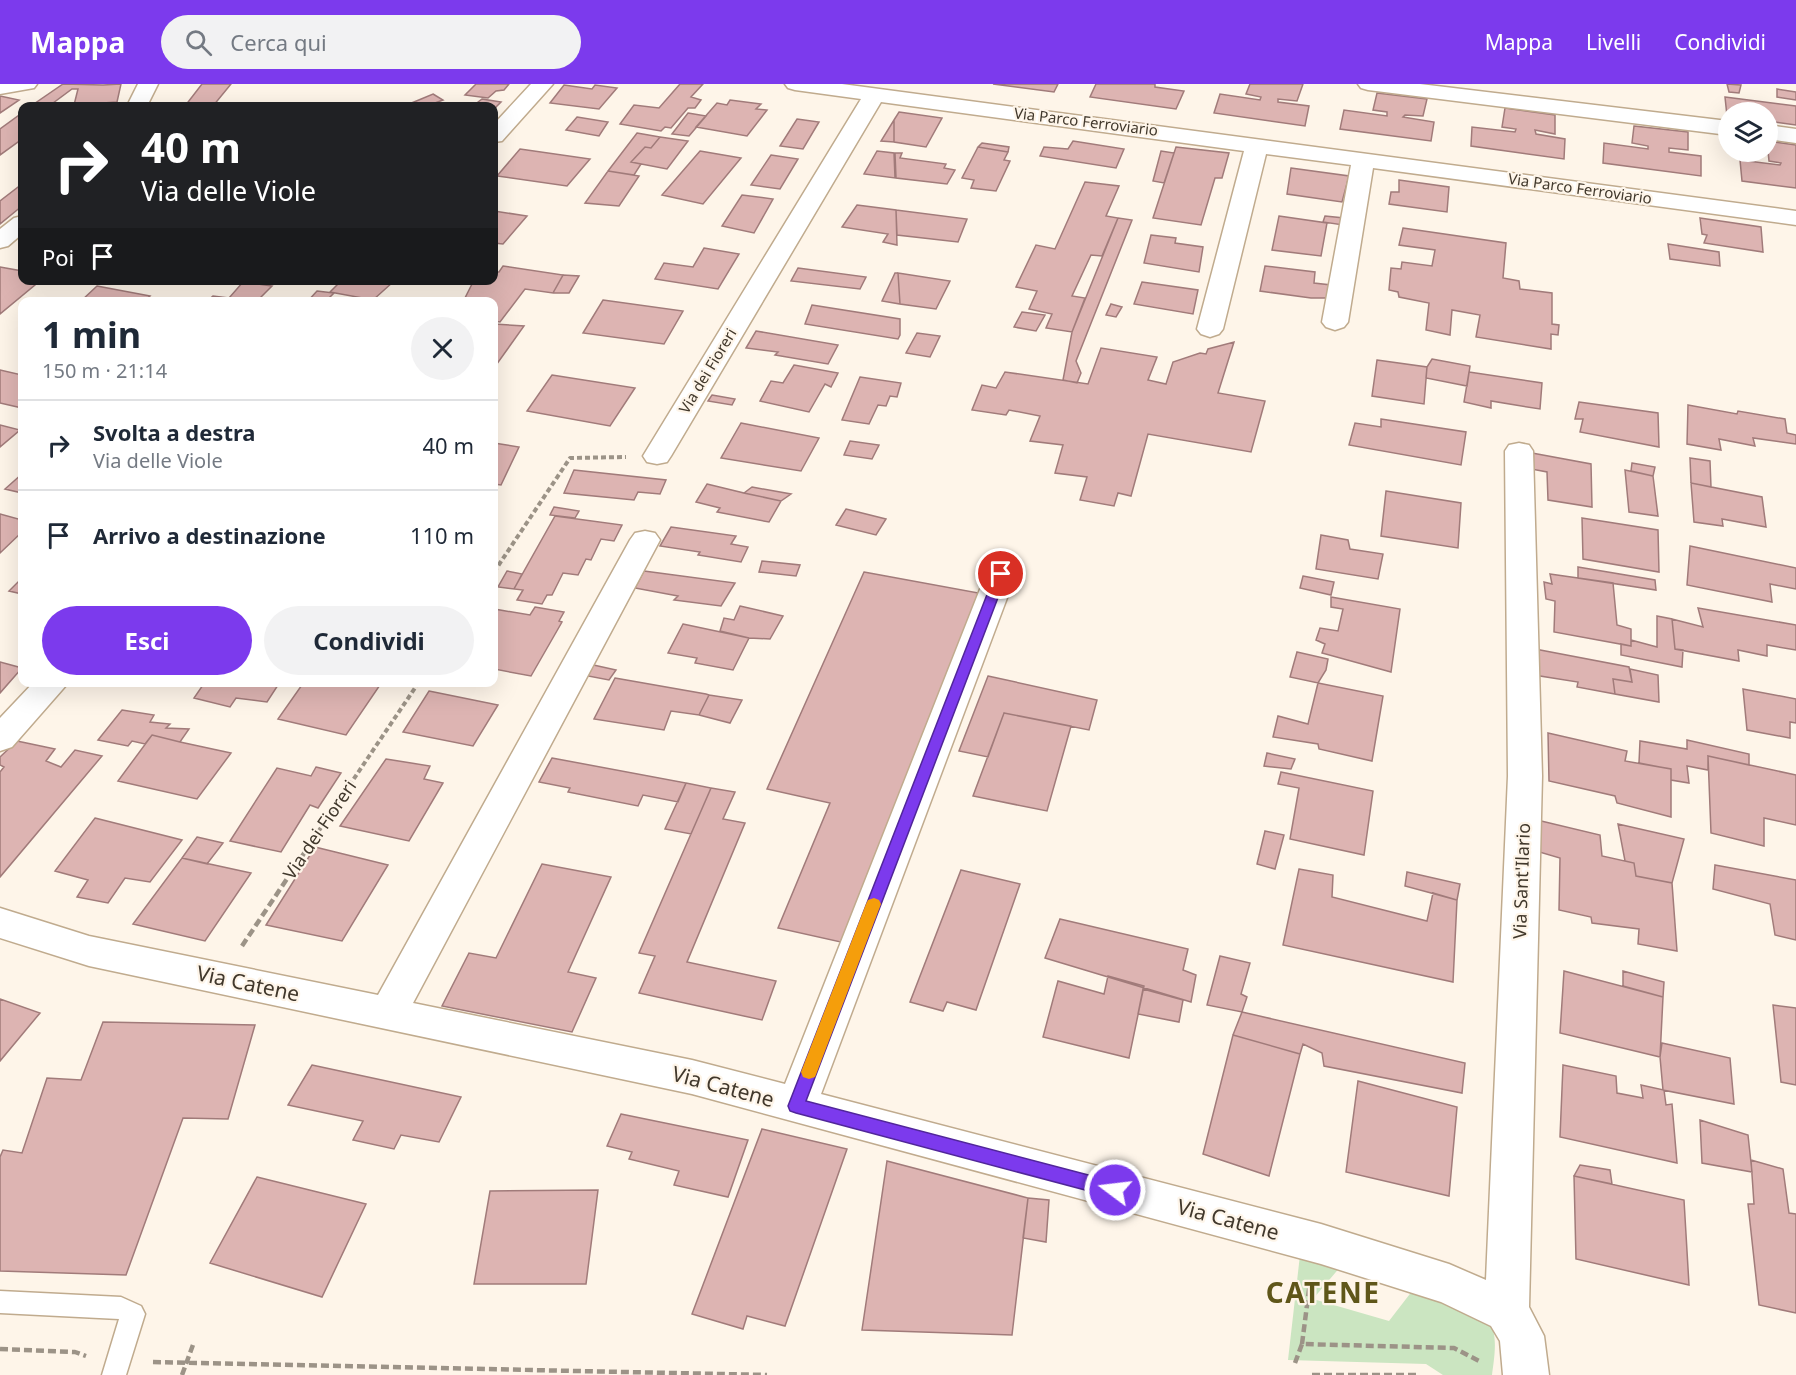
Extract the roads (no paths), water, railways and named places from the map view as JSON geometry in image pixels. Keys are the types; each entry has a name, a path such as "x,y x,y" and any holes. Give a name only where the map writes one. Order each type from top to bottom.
{"street":[{"path":"0,88 27,84"},
{"path":"139,102 148,84"},
{"path":"498,132 543,84"},
{"name":"Via Parco Ferroviario","path":"795,84 874,94 920,92 1257,145 1796,218"},
{"path":"1368,84 1718,127"},
{"name":"Via dei Fioreri","path":"657,456 874,94"},
{"path":"1778,134 1796,136"},
{"path":"1210,329 1257,145"},
{"path":"1335,322 1363,159"},
{"path":"0,241 18,226"},
{"name":"Via Sant'Ilario","path":"1507,1311 1525,776 1519,451"},
{"path":"388,1013 645,540"},
{"path":"796,1106 1001,574"},
{"path":"0,739 48,687"},
{"name":"Via Catene","path":"0,923 89,951 692,1077 1321,1244 1449,1284 1507,1311"},
{"path":"1507,1311 1522,1336 1507,1371"}],"lane":[{"path":"0,1302 121,1308 133,1314 114,1375"}],"district":[{"name":"CATENE","path":"1323,1293"}]}
